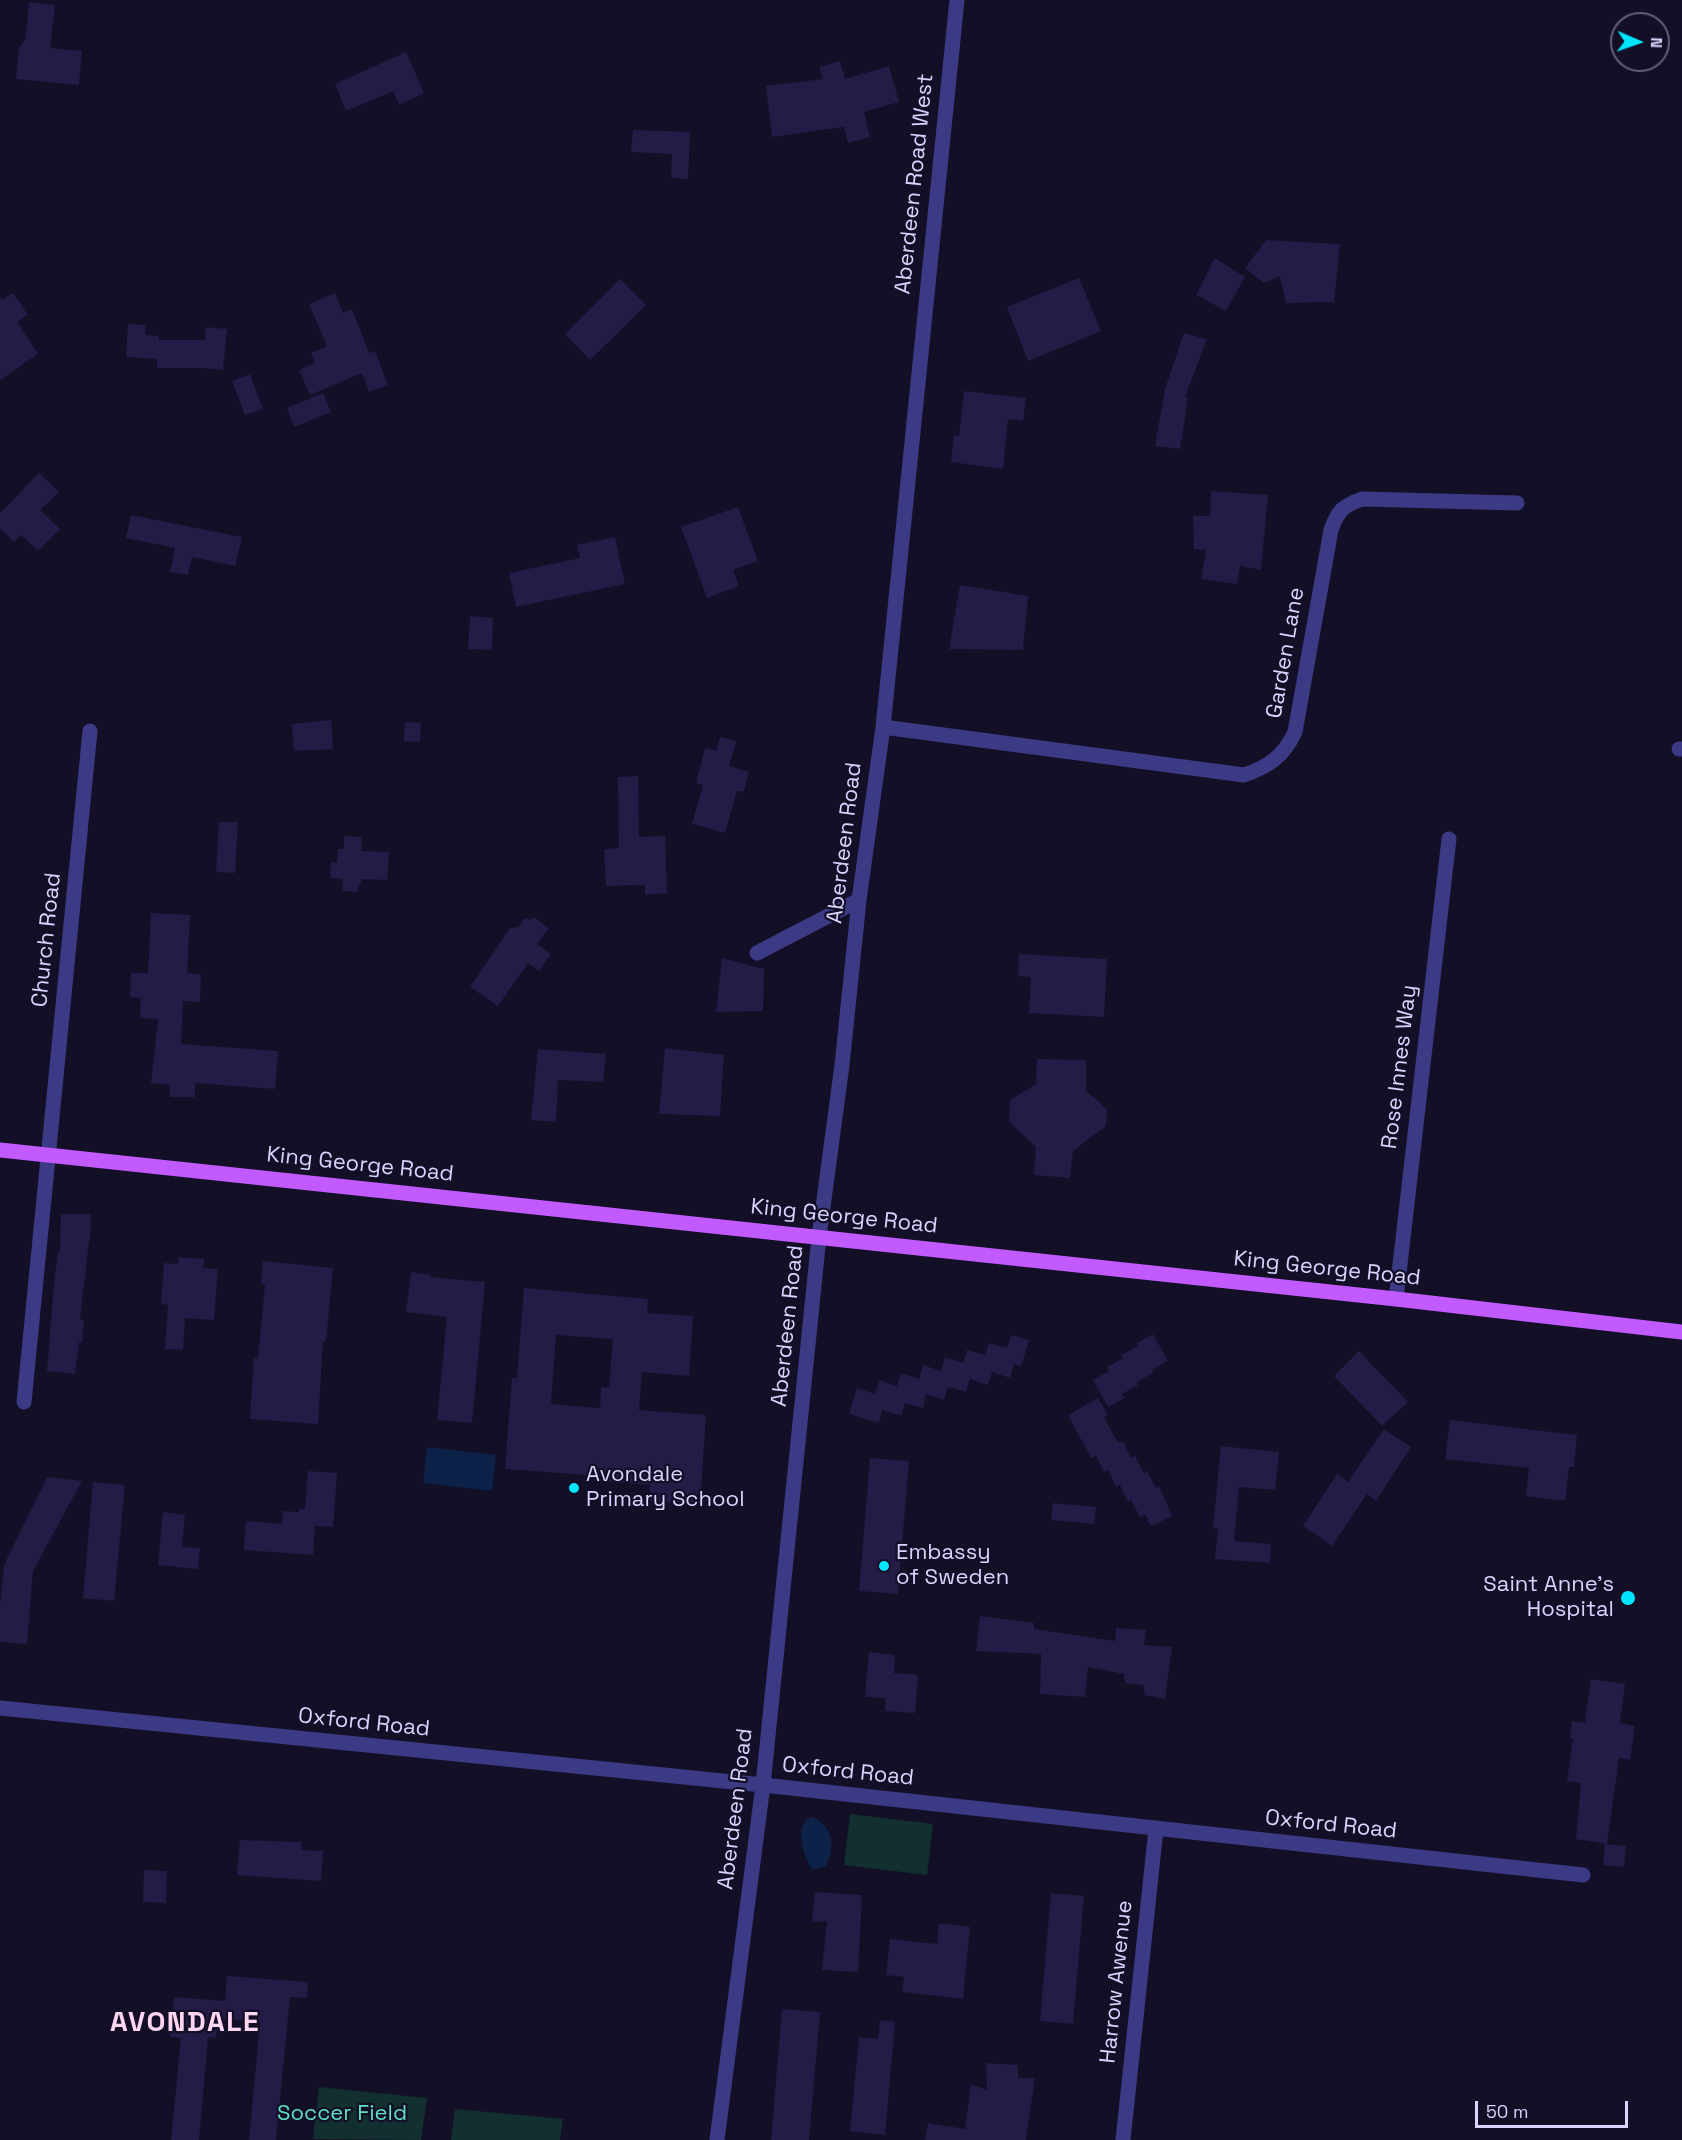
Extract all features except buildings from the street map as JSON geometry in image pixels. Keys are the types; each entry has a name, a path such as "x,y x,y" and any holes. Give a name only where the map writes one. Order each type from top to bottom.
{"main road":[{"name":"King George Road","path":"0,1150 1396,1299 1682,1332"}],"street":[{"name":"Aberdeen Road West","path":"918,374 957,0"},
{"name":"Aberdeen Road","path":"717,2140 763,1785 819,1237 842,1065 859,900 883,727 918,374"},
{"name":"Garden Lane","path":"883,727 1244,775 1262,769 1278,759 1288,747 1295,732 1331,530 1338,513 1348,504 1362,499 1517,503"},
{"name":"Church Road","path":"24,1402 90,731"},
{"name":"Rose Innes Way","path":"1396,1299 1449,839"},
{"path":"757,953 859,900"},
{"name":"Oxford Road","path":"0,1708 763,1785 1583,1875"},
{"name":"Harrow Awenue","path":"1123,2140 1156,1829"}],"green space":[{"path":"850,1814 933,1824 927,1875 844,1865"},
{"name":"Soccer Field","path":"319,2087 427,2098 421,2140 313,2139"},
{"name":"Soccer Field","path":"455,2109 563,2119 560,2140 451,2140"}],"water":[{"path":"427,1447 496,1455 492,1491 423,1483"},
{"path":"811,1817 824,1825 831,1844 826,1866 812,1870 801,1841 804,1822"}],"place":[{"name":"Avondale Primary School","path":"574,1488"},
{"name":"Embassy of Sweden","path":"884,1566"},
{"name":"Saint Anne's Hospital","path":"1628,1598"}],"district":[{"name":"AVONDALE","path":"185,2023"}]}
